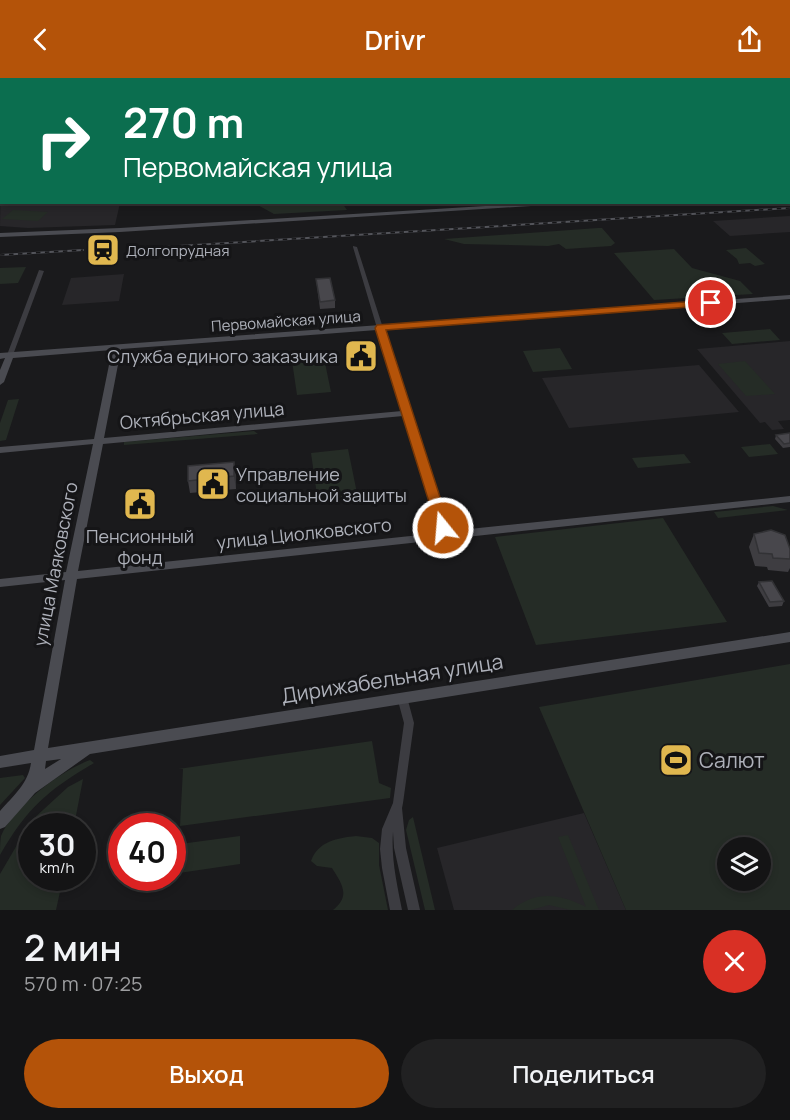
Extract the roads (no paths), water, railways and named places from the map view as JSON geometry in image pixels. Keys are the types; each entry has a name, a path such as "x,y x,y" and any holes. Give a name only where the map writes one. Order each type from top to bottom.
{"street":[{"path":"0,235 556,204"},
{"path":"355,247 446,536"},
{"path":"0,382 5,355 41,271"},
{"name":"Первомайская улица","path":"5,355 790,297"},
{"name":"улица Маяковского","path":"30,788 37,773 72,575 117,347"},
{"name":"Октябрьская улица","path":"0,450 407,413"},
{"name":"улица Циолковского","path":"0,583 790,499"},
{"name":"Дирижабельная улица","path":"0,762 790,637"},
{"path":"402,697 409,723 397,809 400,848 414,910"},
{"path":"0,822 30,788 90,747"},
{"path":"396,910 387,868 386,849 388,829 397,809"}],"railway":[{"path":"130,249 790,208"},
{"path":"0,255 83,250"}],"place":[{"name":"Долгопрудная","path":"103,250"},
{"name":"Служба единого заказчика","path":"361,356"},
{"name":"Управление социальной защиты","path":"213,484"},
{"name":"Пенсионный фонд","path":"140,504"},
{"name":"Салют","path":"676,760"}]}
